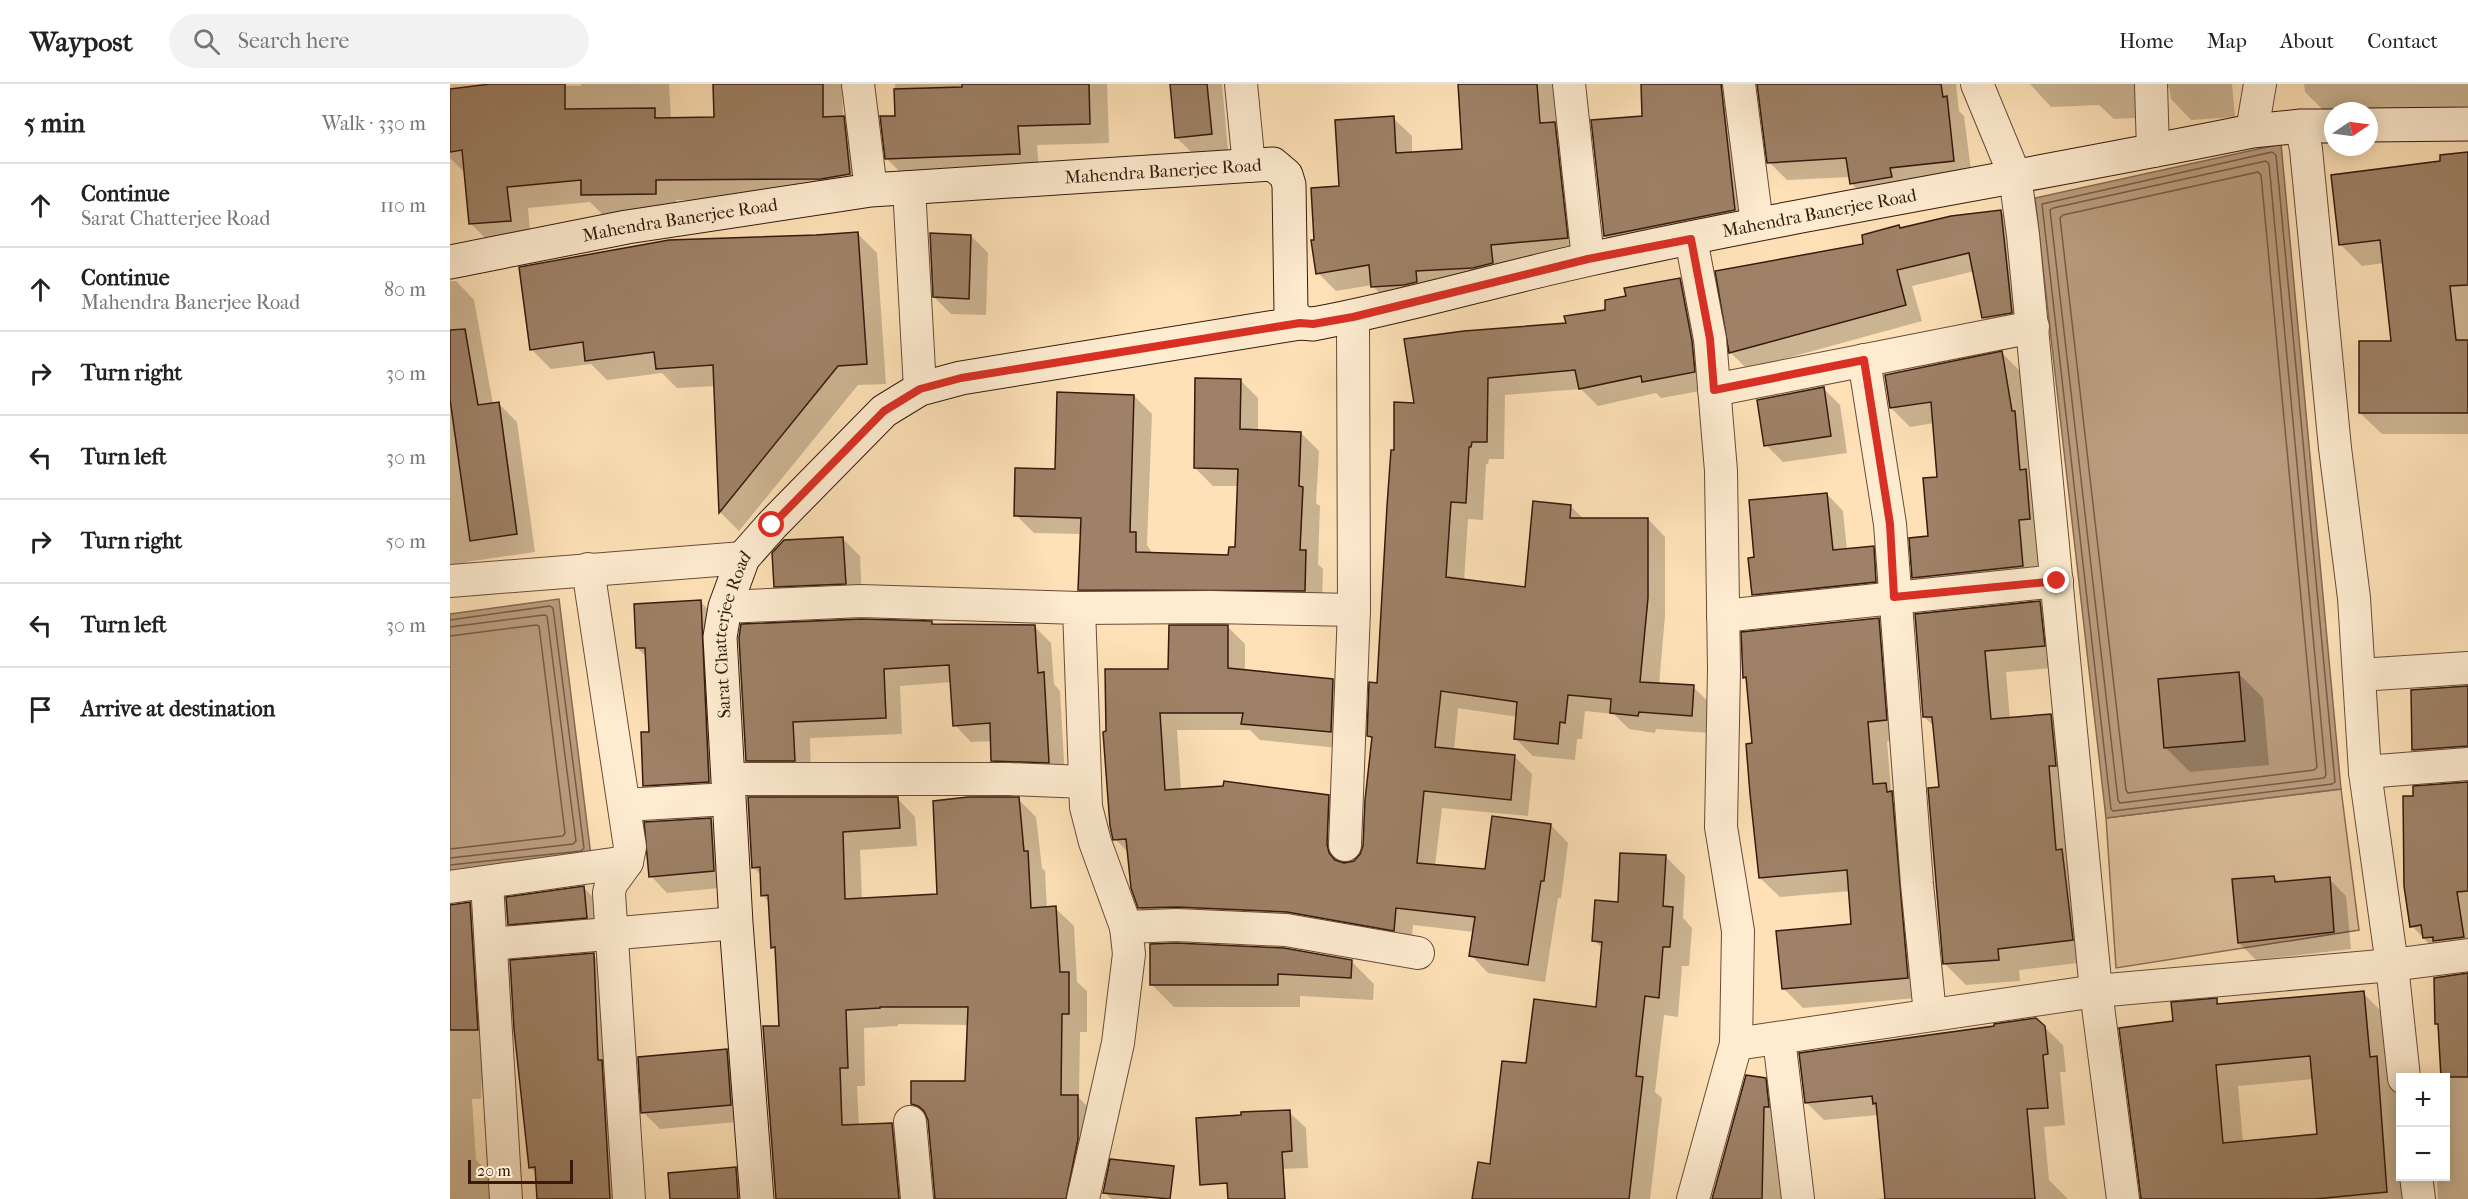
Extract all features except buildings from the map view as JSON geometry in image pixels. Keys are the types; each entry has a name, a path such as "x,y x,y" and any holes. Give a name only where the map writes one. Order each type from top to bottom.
{"street":[{"path":"858,84 871,190"},
{"path":"1242,84 1249,166"},
{"path":"1569,84 1588,259"},
{"path":"1739,84 1757,225"},
{"path":"1977,84 2014,176 2033,327 2096,990 2124,1199"},
{"path":"2151,84 2153,152"},
{"path":"2252,131 2260,84"},
{"path":"2378,125 2468,124"},
{"path":"2317,126 2306,149 2335,448 2354,598 2365,772 2392,965 2404,1073"},
{"name":"Mahendra Banerjee Road","path":"450,262 627,227 871,190 1273,164 1286,175 1289,186 1291,311 1300,323 1313,324 1353,317 1588,259 1757,225 2153,152 2252,131 2317,126"},
{"path":"909,187 920,389"},
{"path":"1691,239 1710,339 1721,471 1724,616 1721,827 1738,931 1736,1044 1693,1199"},
{"path":"1345,845 1354,610 1353,317"},
{"name":"Sarat Chatterjee Road","path":"757,1199 736,922 720,637 725,607 743,558 772,525 884,411 920,389 961,378 1300,323"},
{"path":"1714,390 2033,327"},
{"path":"1864,360 1890,524 1917,884 1930,1014"},
{"path":"450,581 743,558"},
{"path":"588,569 630,847 627,862 611,884 609,893 629,1199"},
{"path":"1724,616 2057,581"},
{"path":"725,607 861,601 1079,608 1211,607 1354,610"},
{"path":"1079,608 1085,782 1089,823 1126,927 1129,961 1123,1016 1083,1199"},
{"path":"2359,675 2468,668"},
{"path":"2365,772 2468,764"},
{"path":"624,805 728,789 1008,779 1085,782"},
{"path":"450,887 627,862"},
{"path":"487,883 506,1199"},
{"path":"491,944 736,922"},
{"path":"1126,927 1176,925 1286,930 1418,953"},
{"path":"1736,1044 2096,990 2392,965 2468,955"},
{"path":"1779,1039 1798,1199"},
{"path":"910,1122 917,1199"},
{"path":"2417,1181 2419,1199"}],"shaded area":[{"path":"2341,789 2359,930 2116,968 2106,818"}],"water":[{"path":"2281,144 2341,789 2106,818 2035,198"},
{"path":"559,599 591,856 450,871 450,614"}],"route":[{"path":"772,525 884,411 920,389 961,378 1300,323 1313,324 1353,317 1588,259 1691,239 1710,339 1714,390 1864,360 1890,524 1894,597 2057,581"}]}
